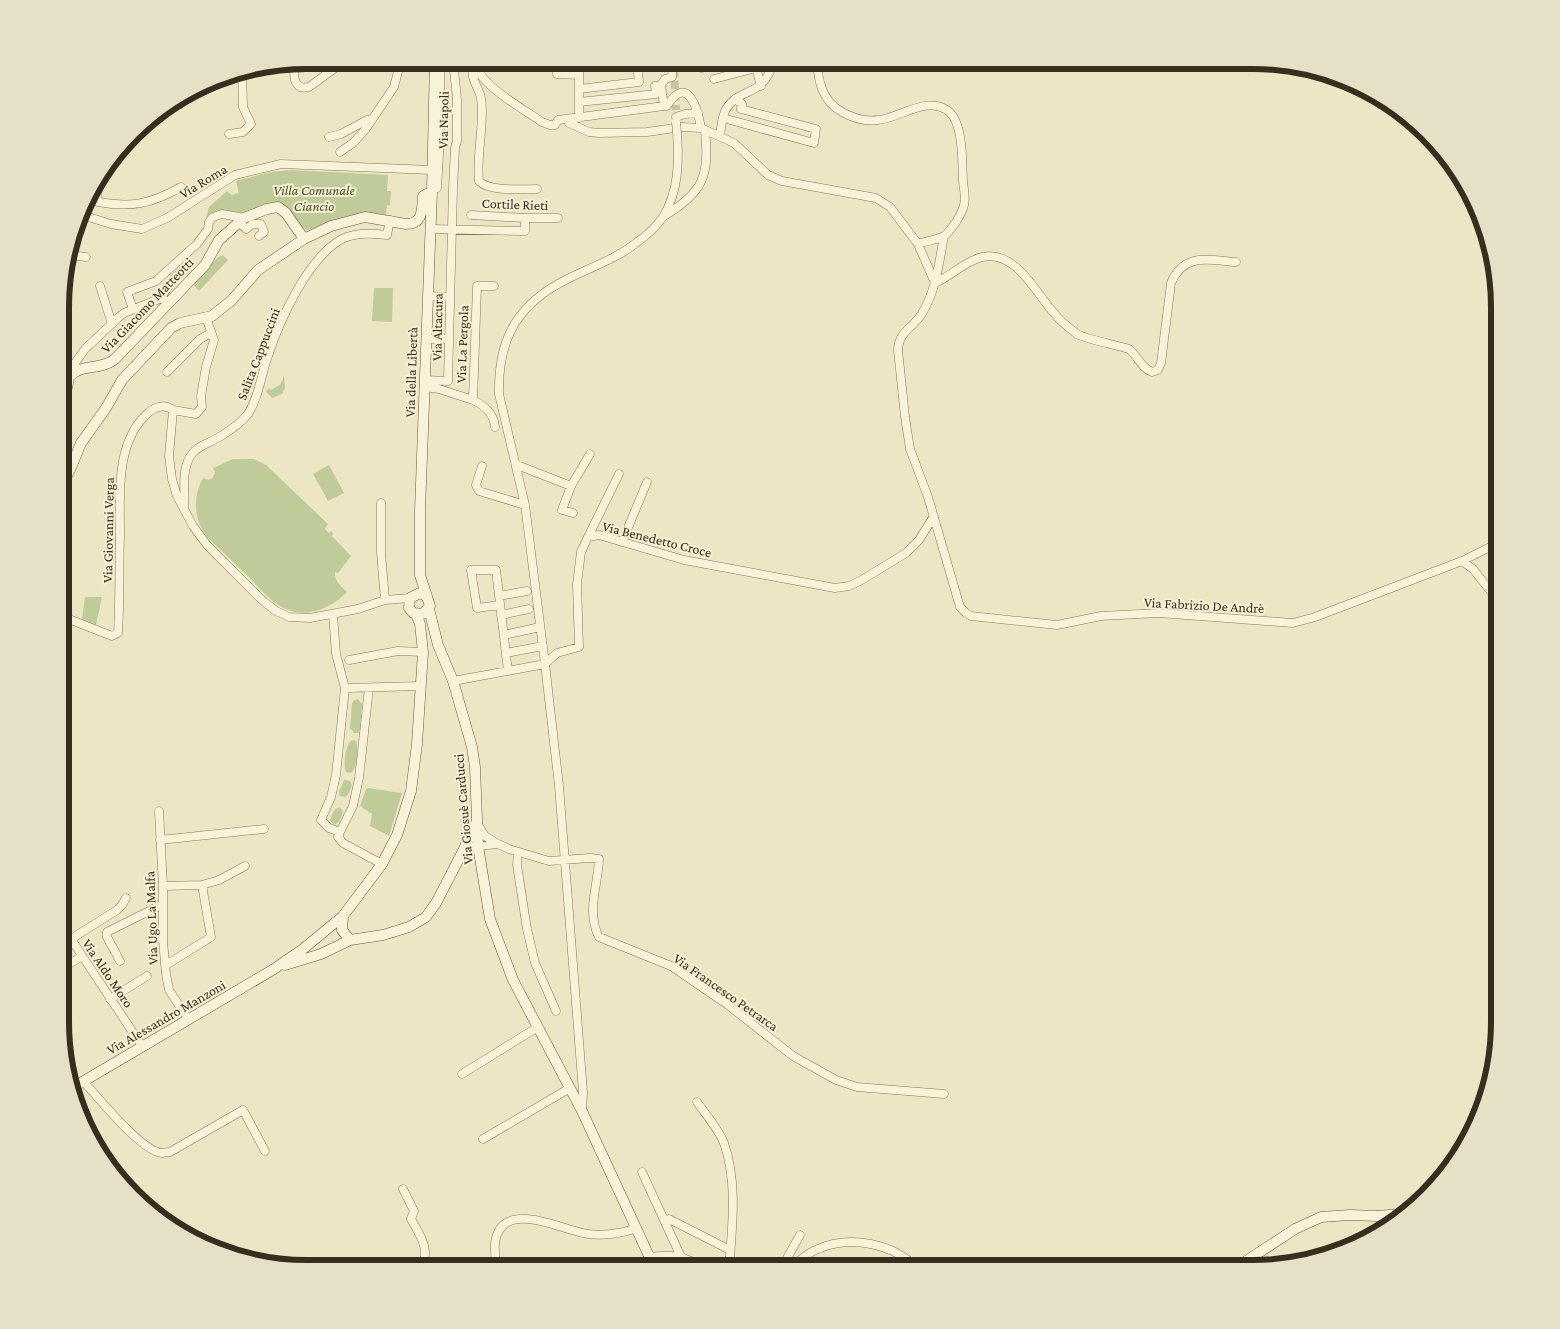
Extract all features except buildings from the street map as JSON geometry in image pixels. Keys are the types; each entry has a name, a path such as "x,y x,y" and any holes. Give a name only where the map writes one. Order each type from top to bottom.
{"main road":[{"name":"Via della Libertà","path":"416,602 420,576 420,510 430,229 434,189 432,170 436,69"},
{"path":"69,470 81,443 106,408 122,380 171,328 180,323 212,316 232,300 258,270 304,239 331,226 370,217 413,224 422,216 423,196 434,189"},
{"name":"Via Giacomo Matteotti","path":"76,370 109,364 166,300 174,296 205,265 218,240 241,220 267,208 278,207 286,214 304,239"},
{"path":"69,378 76,370"},
{"path":"303,954 343,916 382,864 397,835 410,791 417,744 423,652 416,602"},
{"name":"Via Giosuè Carducci","path":"416,602 423,614 429,609 438,645 453,682 472,747 475,767 478,846 490,919 514,980 582,1111 637,1228"},
{"name":"Via Alessandro Manzoni","path":"77,1085 274,969 303,954 321,954 350,940 383,935 409,927 426,917 436,903 476,823"},
{"path":"463,851 478,846"},
{"path":"343,916 342,930 344,935 350,940"},
{"path":"1247,1260 1295,1229 1321,1218 1350,1215 1393,1215"},
{"path":"637,1228 651,1260"}],"street":[{"path":"294,69 296,85 303,88 309,87 334,69"},
{"path":"394,69 393,74 396,78"},
{"path":"340,152 353,143 372,120 394,87 398,69"},
{"path":"439,69 441,121 434,189 452,189"},
{"name":"Via Napoli","path":"453,230 452,189 457,141 455,69"},
{"path":"471,69 473,80 481,98 479,177 482,184 514,189 537,189"},
{"path":"478,69 490,85 542,122 550,125 556,125 558,120 667,106 675,94 682,93 689,95 693,100 703,130 706,170 700,187 687,200 663,217 648,234 622,254 559,283 532,301 515,323 506,342 499,376 499,394 525,505 559,786 563,859 583,1092 582,1111"},
{"path":"557,69 557,74 579,75"},
{"path":"579,69 579,118"},
{"path":"579,89 639,82 638,69"},
{"path":"664,106 662,84 665,79 672,77 672,69"},
{"path":"714,78 752,69"},
{"path":"756,69 761,86"},
{"path":"720,136 726,109 735,100 761,86 772,69"},
{"path":"818,69 821,87 826,98 837,109 850,117 878,121 933,105 950,111 956,122 961,144 964,205 956,223 944,236 918,244"},
{"path":"229,134 243,132 251,124 243,107 242,78"},
{"path":"579,102 656,94 655,86 662,84"},
{"path":"723,118 814,143 816,129 741,109 742,104 735,100"},
{"path":"663,217 672,198 678,170 676,116 698,113"},
{"path":"567,119 569,123 589,132 599,133 647,132 682,127 703,130 734,143 768,175 782,181 876,198 890,207 918,244 935,283 981,257 1003,258 1014,265 1055,315 1078,335 1129,349 1146,369 1152,372 1158,370 1161,363 1173,278 1193,260 1236,262"},
{"path":"330,137 341,134 367,120 372,120"},
{"name":"Via Roma","path":"87,216 111,224 142,228 167,218 235,176 281,164 432,170"},
{"path":"97,195 98,202 115,205 136,205 165,196 180,187"},
{"path":"672,198 678,201 687,200"},
{"path":"133,309 127,292 156,281 197,244 208,229 211,219 216,215 222,214 241,220 246,229 253,224 261,224 264,232 259,236"},
{"name":"Cortile Rieti","path":"471,215 558,218"},
{"path":"430,229 525,231 525,218"},
{"name":"Salita Cappuccini","path":"184,508 186,468 190,455 203,444 221,436 247,416 254,402 268,355 298,287 310,270 333,245 343,238 365,234 387,235 390,220"},
{"name":"Via Altacura","path":"425,384 448,381 453,230"},
{"name":"Via Fabrizio De Andrè","path":"944,236 935,283 927,304 920,317 904,333 899,342 898,350 904,417 910,449 928,497 960,607 966,613 972,616 1057,624 1101,616 1159,612 1293,623 1315,617 1371,594 1462,561 1491,546"},
{"path":"74,256 86,257"},
{"path":"76,370 75,363 84,349 124,313 166,300 169,286 186,267"},
{"path":"100,286 112,324"},
{"name":"Via La Pergola","path":"425,384 473,400 477,286 494,286"},
{"path":"428,296 450,297"},
{"path":"208,317 208,323 214,340 206,367 201,410 196,414 173,410 169,456 174,488 193,526 207,545 263,601 276,611 290,616 310,618 358,609 388,600 416,602"},
{"path":"166,372 200,339 211,333"},
{"path":"426,340 449,339"},
{"path":"473,400 489,412 495,426"},
{"name":"Via Giovanni Verga","path":"69,619 112,636 118,633 119,490 122,464 133,436 146,416 155,407 162,406 173,410"},
{"path":"574,513 562,510 571,486 590,454"},
{"path":"517,465 571,486"},
{"path":"482,466 476,485 479,491 525,505"},
{"path":"588,537 620,474"},
{"path":"622,542 647,482"},
{"path":"381,503 381,554 388,600"},
{"name":"Via Benedetto Croce","path":"453,682 545,664 557,653 579,647 577,584 581,552 588,537 599,535 684,560 834,588 854,583 906,553 920,540 934,516"},
{"path":"1462,561 1472,569 1491,592"},
{"path":"500,605 477,608 471,570 496,570 508,671"},
{"path":"499,596 527,591"},
{"path":"501,615 528,608"},
{"path":"333,614 336,654 345,688 336,775 331,798 321,820 329,828 340,832"},
{"path":"504,635 540,627"},
{"path":"506,653 543,646"},
{"path":"349,660 398,652 423,652"},
{"path":"345,688 421,686"},
{"path":"369,688 359,778 353,806 338,837 342,843 382,864"},
{"name":"Via Ugo La Malfa","path":"158,811 163,886 163,941 169,990 188,1019"},
{"path":"476,823 485,836 498,844"},
{"path":"160,840 264,829"},
{"name":"Via Francesco Petrarca","path":"478,846 498,844 549,861 598,859 598,876 592,908 594,927 599,937 671,966 728,1006 793,1056 836,1080 857,1087 944,1094"},
{"path":"518,852 518,873 532,951 544,987 556,1011"},
{"path":"163,886 202,885 219,880 245,866"},
{"path":"166,965 211,937 202,885"},
{"path":"124,923 117,910 126,898"},
{"path":"120,961 107,937 107,932 162,904"},
{"name":"Via Aldo Moro","path":"117,910 70,939 142,1046"},
{"path":"69,964 82,956"},
{"path":"110,998 146,976"},
{"path":"462,1074 538,1027"},
{"path":"84,1081 138,1140 156,1151 162,1153 170,1152 243,1110 264,1151"},
{"path":"484,1139 570,1088"},
{"path":"697,1102 724,1142 728,1159 733,1200 729,1260"},
{"path":"642,1172 681,1257"},
{"path":"403,1188 414,1211 411,1219 424,1244 424,1260"},
{"path":"496,1260 495,1240 498,1231 507,1224 517,1220 527,1218 586,1234 610,1236 637,1228"},
{"path":"665,1222 669,1219 730,1250"},
{"path":"786,1260 800,1235"},
{"path":"801,1260 816,1249 840,1242 853,1241 872,1244 898,1253 909,1260"},
{"path":"650,1257 670,1255 691,1260"}],"green space":[{"name":"Villa Comunale Ciancio","path":"291,170 388,175 387,191 391,191 390,205 387,205 386,216 365,212 308,230 301,227 287,208 242,213 220,210 211,213 206,218 209,207 227,191 232,195 239,193 236,181 271,172"},
{"path":"223,255 228,260 199,291 193,284 218,257"},
{"path":"374,288 393,288 392,322 372,321"},
{"path":"284,376 285,388 282,394 272,398 266,392 269,388 271,390 280,385"},
{"path":"233,459 254,459 266,465 328,524 325,529 329,533 331,531 333,533 332,536 351,556 338,573 335,572 337,581 347,592 333,604 316,611 307,612 289,610 280,606 264,593 207,537 197,516 196,501 199,486 203,478 208,480 213,478 215,472 213,468"},
{"path":"329,465 344,493 328,501 313,474"},
{"path":"85,597 102,597 96,625 82,619"},
{"path":"358,699 362,704 360,729 358,733 354,733 350,728 352,703"},
{"path":"352,740 356,741 357,753 355,767 351,773 346,772 345,760 346,750"},
{"path":"344,780 350,781 352,785 348,795 345,797 340,796 339,792"},
{"path":"368,788 402,793 389,836 370,826 372,814 360,806"},
{"path":"340,807 343,812 339,822 334,825 330,820 334,810"}],"tunnel":[{"path":"674,69 676,110"}]}
